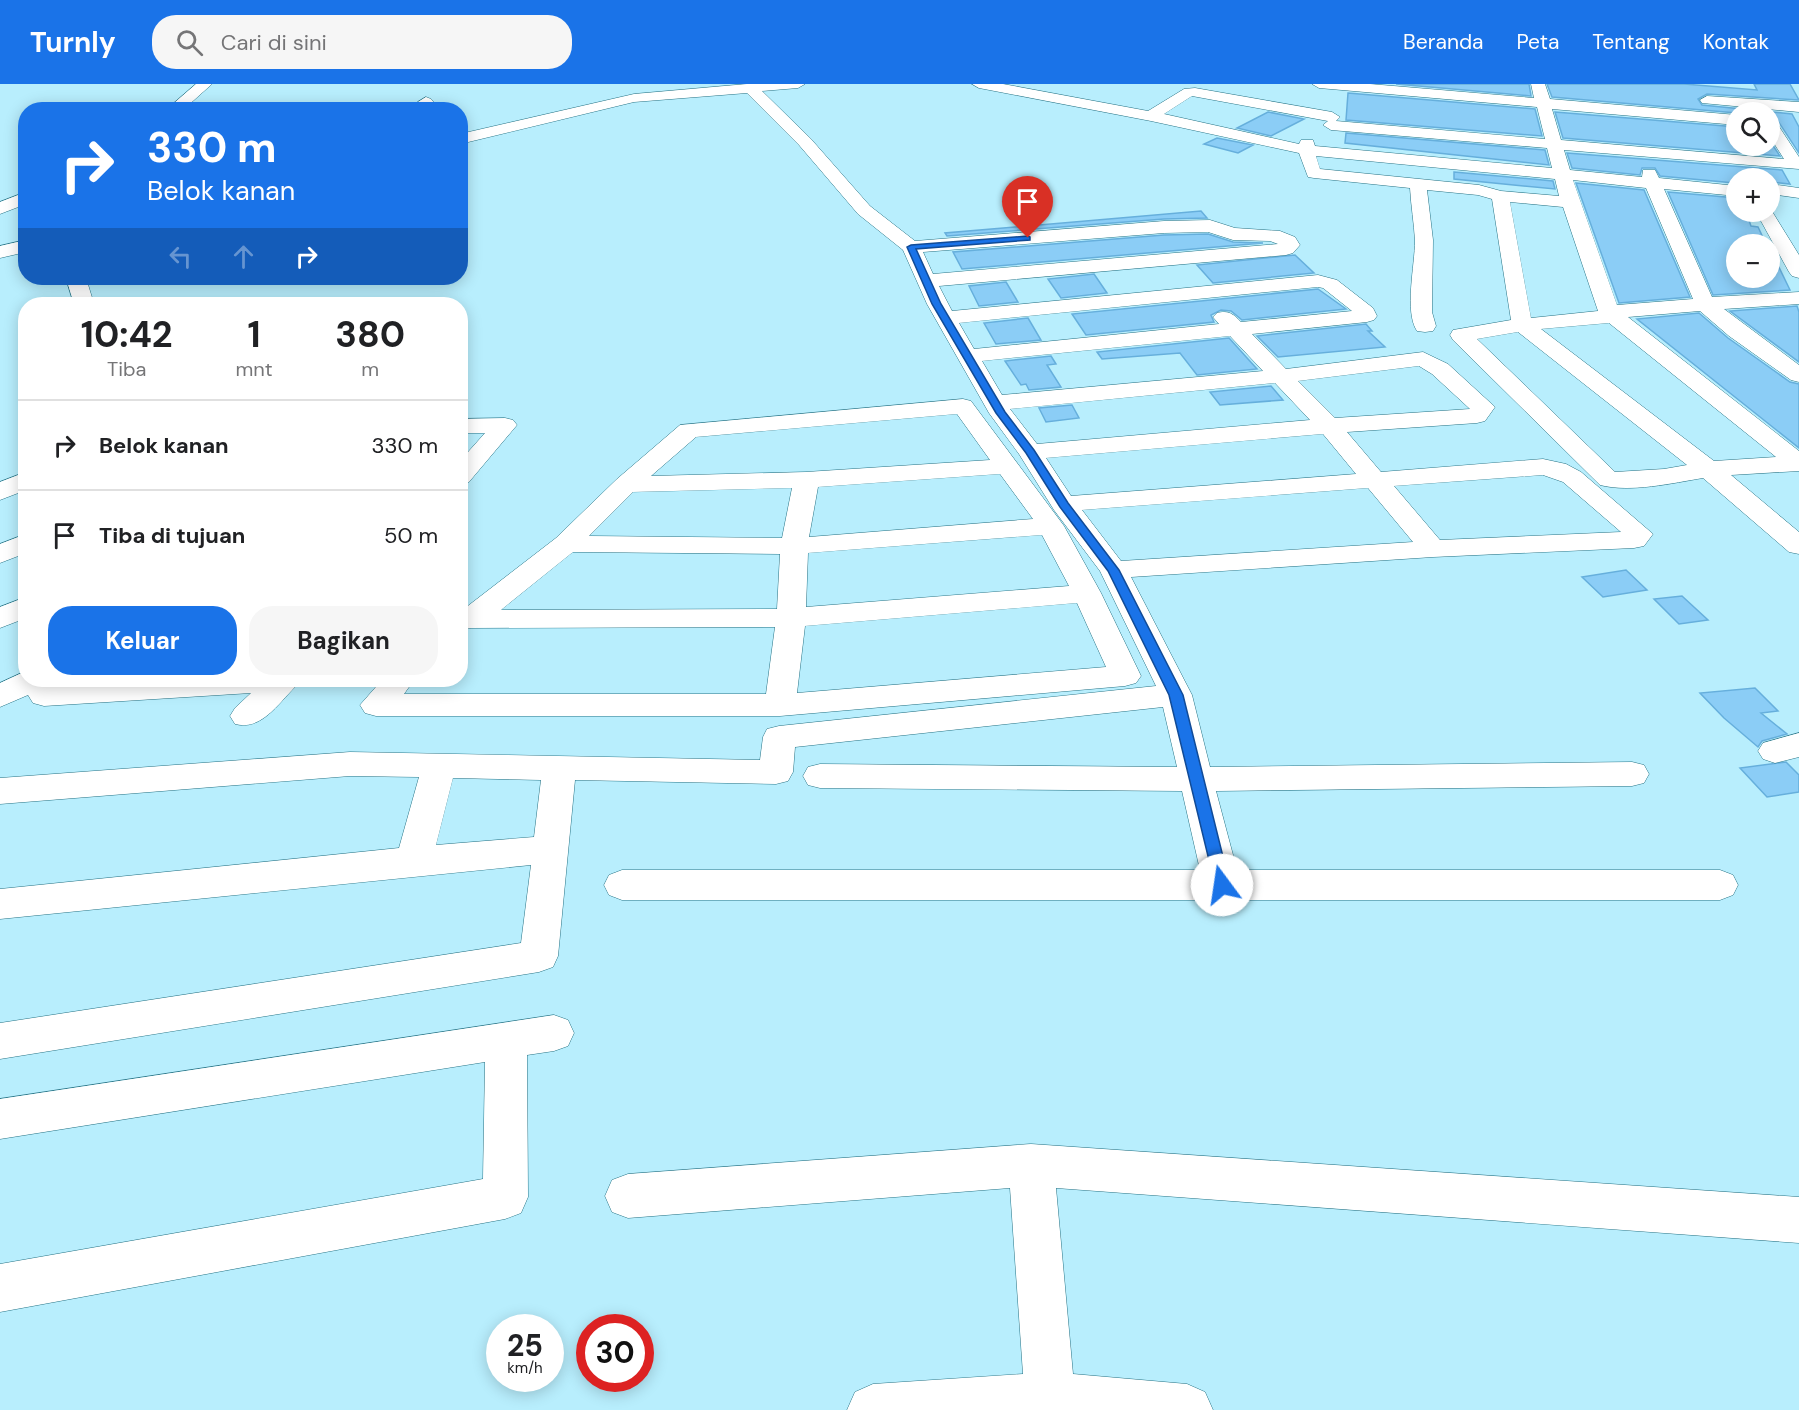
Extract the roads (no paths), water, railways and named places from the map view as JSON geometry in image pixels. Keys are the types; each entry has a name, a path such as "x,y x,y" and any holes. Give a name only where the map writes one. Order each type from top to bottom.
{"street":[{"path":"183,102 205,84"},
{"path":"609,103 610,84"},
{"path":"468,137 609,103 666,94 798,84"},
{"path":"979,84 1156,113 1195,88 1335,113 1553,144 1796,165 1780,147"},
{"path":"1013,84 1307,146 1440,163 1466,161"},
{"path":"1743,84 1755,102"},
{"path":"1332,145 1335,113 1329,85 1726,119"},
{"path":"750,88 805,142 864,210 911,247 945,318 998,408 1019,460"},
{"path":"1687,98 1726,103"},
{"path":"1035,112 1063,99"},
{"path":"1542,102 1570,202 1612,314 1799,463"},
{"path":"1780,107 1799,107"},
{"path":"1307,146 1332,145 1561,171 1726,182"},
{"path":"1307,146 1314,173 1418,186 1479,190 1500,196 1570,202"},
{"path":"1440,163 1445,188"},
{"path":"1651,178 1726,189"},
{"path":"1651,178 1705,304 1737,331 1799,375"},
{"path":"1418,186 1424,240 1422,312 1425,326"},
{"path":"1780,190 1799,193"},
{"path":"1500,196 1522,325 1708,469 1799,546"},
{"path":"0,209 18,201"},
{"path":"1771,222 1799,272"},
{"path":"911,247 1140,229 1210,226 1233,234 1273,235 1288,241 1290,245 1286,249 926,281"},
{"path":"1140,229 1329,426 1433,549"},
{"path":"0,252 18,248"},
{"path":"945,318 1324,281 1366,312 1367,316 1234,327 967,356"},
{"path":"1799,298 1705,304 1612,314 1461,335 1609,480 1664,477 1708,469 1799,463"},
{"path":"626,484 806,480 1019,460 1329,426 1477,416 1483,407 1440,369 998,408"},
{"path":"468,618 566,544 626,484 689,430 963,406 1019,460 1057,515 1113,570 1176,695 1222,885"},
{"path":"468,426 505,425 468,468"},
{"path":"468,450 497,435"},
{"path":"566,544 794,546 1377,481 1543,467 1557,469 1572,477 1639,534 1634,540 1433,549 1113,570"},
{"path":"780,705 791,618 794,546 806,480"},
{"path":"0,492 18,484"},
{"path":"392,687 375,705 780,705 1125,676 1086,593 1057,515"},
{"path":"0,555 18,547"},
{"path":"468,620 791,618 1086,593"},
{"path":"0,619 18,610"},
{"path":"0,696 18,687"},
{"path":"45,687 44,696 149,687"},
{"path":"246,716 276,687"},
{"path":"0,791 350,765 776,772 778,737 1176,695"},
{"path":"414,861 440,766"},
{"path":"0,1041 539,956 559,768"},
{"path":"819,776 1196,779 1632,774"},
{"path":"0,904 551,849"},
{"path":"622,885 1720,885"},
{"path":"0,1119 554,1033"},
{"path":"0,1288 506,1197 506,1040"},
{"path":"1031,1165 1050,1404"},
{"path":"628,1196 1031,1165 1799,1220"},
{"path":"873,1410 1050,1404 1187,1410"}]}
